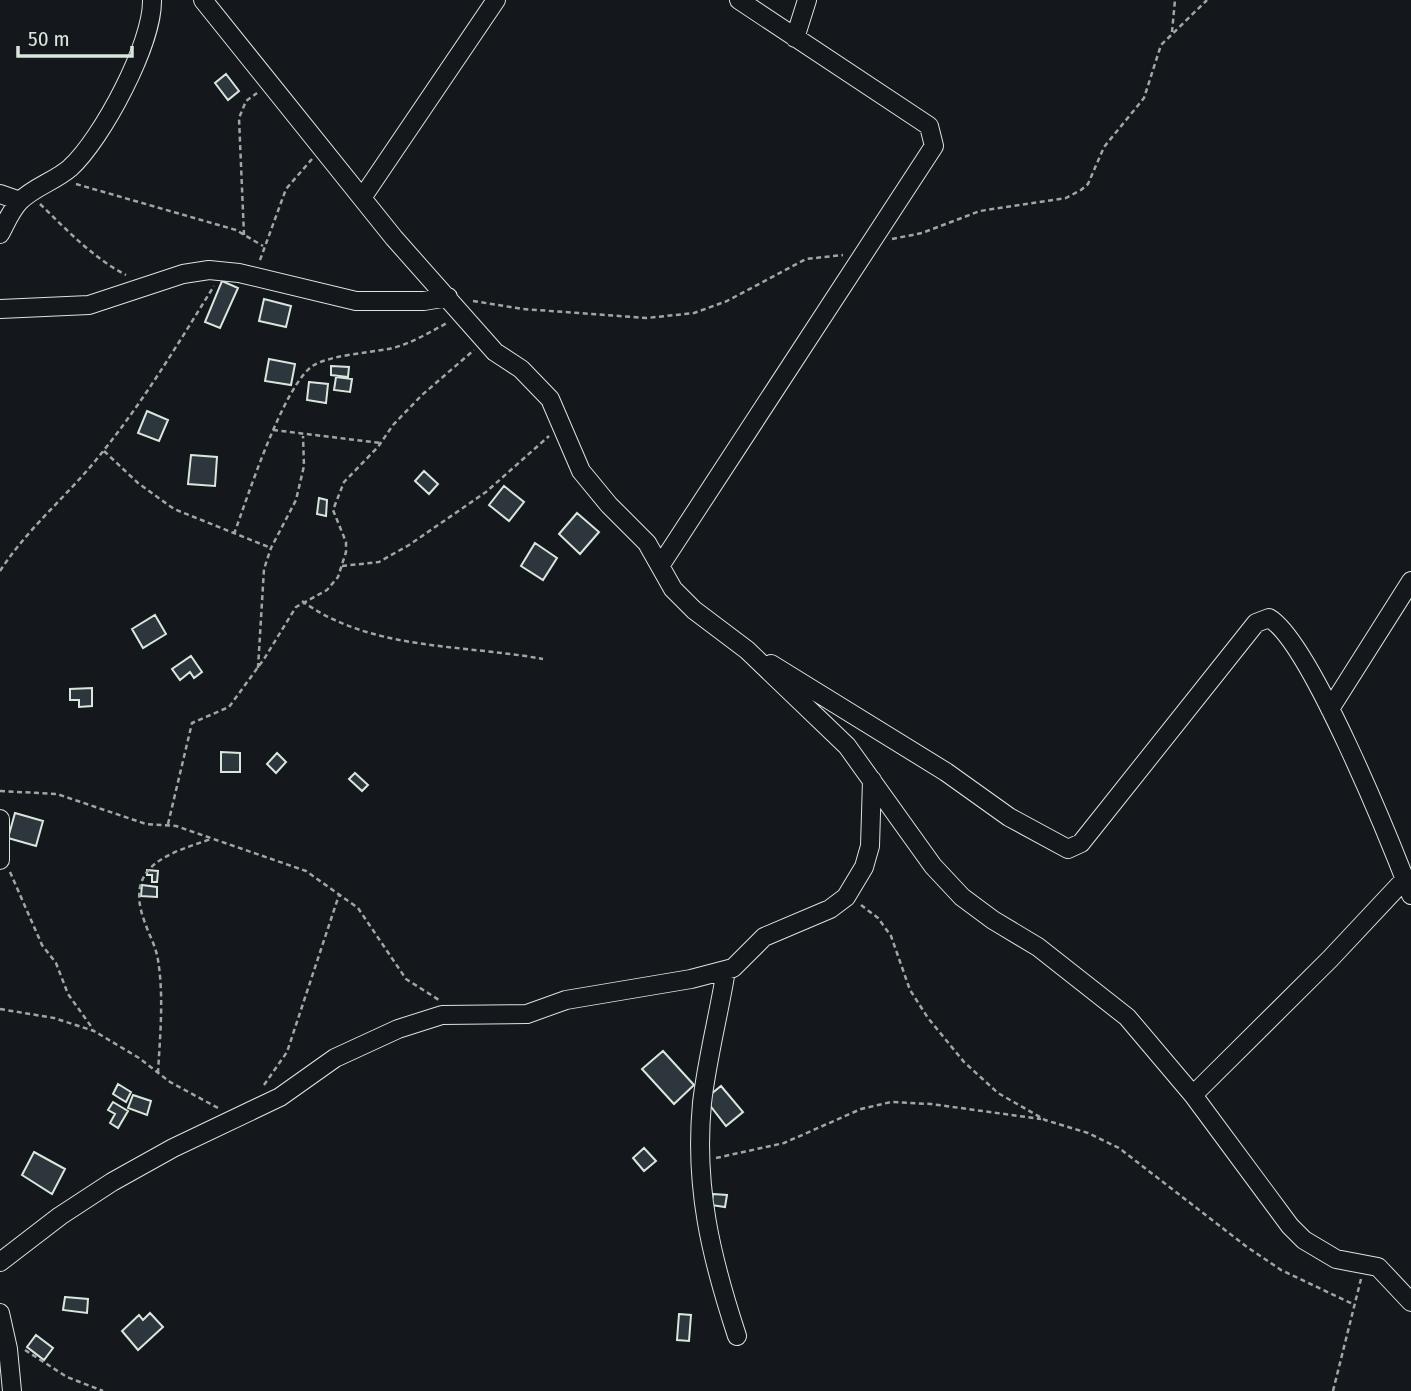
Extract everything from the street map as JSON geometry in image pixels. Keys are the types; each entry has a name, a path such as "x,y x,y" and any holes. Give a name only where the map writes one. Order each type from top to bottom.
{"street":[{"path":"0,234 25,198 56,178 87,149 132,71 150,22 152,0"},
{"path":"203,0 362,198 485,341 539,386 550,399 581,471 609,505 647,542 673,589 694,610 747,650 946,772 1009,817 1068,849 1080,843 1256,623 1269,618 1279,624 1331,709 1408,887 1330,959 1193,1095"},
{"path":"362,198 496,0"},
{"path":"660,566 930,155 933,135 929,126 905,108 739,0"},
{"path":"795,38 807,0"},
{"path":"0,194 25,198"},
{"path":"0,309 89,304 183,274 209,270 257,277 356,301 424,301 448,298"},
{"path":"1331,709 1411,581"},
{"path":"747,650 847,746 950,885 993,920 1038,947 1127,1017 1193,1095 1290,1226 1304,1240 1336,1259 1369,1264 1384,1271 1411,1302"},
{"path":"0,1262 60,1216 113,1182 279,1097 316,1069 398,1028 458,1013 527,1014 566,1000 726,970 745,958 764,937 830,909 846,897 864,867 870,846 872,780"},
{"path":"0,820 1,857"},
{"path":"726,970 702,1102 701,1161 703,1210 714,1264 737,1336"},
{"path":"0,1313 8,1349 12,1391"}],"path":[{"path":"1172,32 1175,0"},
{"path":"448,298 523,309 648,318 694,313 727,301 806,259 844,254 874,241 922,233 980,211 1066,198 1088,184 1104,146 1144,98 1157,51 1172,32 1207,0"},
{"path":"244,235 239,118 246,101 270,83"},
{"path":"257,277 263,246 286,189 296,174 323,150"},
{"path":"56,178 115,197 184,214 244,235 263,246"},
{"path":"25,198 81,239 95,257 148,286"},
{"path":"0,571 31,527 104,451 172,354 223,272"},
{"path":"234,534 272,430 304,374 315,364 363,352 390,349 419,338 462,314"},
{"path":"167,824 192,723 229,706 258,668 289,615 302,601 327,590 342,566 346,542 334,517 335,500 344,482 422,396 485,341"},
{"path":"342,566 379,562 409,545 486,492 561,425"},
{"path":"272,430 303,436 381,443"},
{"path":"258,668 261,595 271,548 296,500 304,467 303,436"},
{"path":"104,451 138,483 174,509 271,548"},
{"path":"302,601 327,619 355,630 449,648 502,652 543,659"},
{"path":"0,791 57,794 146,824 167,824 306,871 358,908 406,979 458,1013"},
{"path":"158,1073 158,957 142,916 140,884 146,870 155,862 212,838"},
{"path":"1,857 42,944 57,963 68,994 94,1031"},
{"path":"257,1091 274,1074 287,1052 340,894"},
{"path":"846,897 878,918 891,936 910,990 928,1018 964,1062 998,1093 1045,1120"},
{"path":"0,1009 54,1018 94,1031 195,1097 240,1115"},
{"path":"701,1161 785,1143 861,1109 891,1102 931,1104 1045,1120 1088,1133 1119,1148 1281,1270 1355,1305"},
{"path":"1333,1391 1361,1278 1369,1264"},
{"path":"22,1348 67,1377 103,1391"}],"building":[{"path":"226,74 239,91 228,100 215,83"},
{"path":"222,281 238,288 220,328 205,322"},
{"path":"264,299 291,306 286,327 259,321"},
{"path":"269,359 295,364 291,385 265,381"},
{"path":"331,366 349,367 348,377 331,375"},
{"path":"336,377 352,379 350,392 334,390"},
{"path":"309,382 328,384 326,403 307,400"},
{"path":"147,411 168,420 159,441 138,433"},
{"path":"191,455 217,457 215,486 188,484"},
{"path":"424,471 438,484 429,494 415,481"},
{"path":"504,486 524,502 509,521 489,505"},
{"path":"319,498 327,500 326,516 317,514"},
{"path":"577,513 599,532 580,554 559,534"},
{"path":"535,543 557,558 543,580 521,566"},
{"path":"155,615 166,634 143,648 132,629"},
{"path":"191,656 202,672 194,678 190,672 180,680 172,669"},
{"path":"92,688 92,706 79,707 79,700 70,700 70,689"},
{"path":"221,752 240,753 240,772 221,772"},
{"path":"277,753 286,762 276,773 267,764"},
{"path":"355,773 368,785 362,791 349,779"},
{"path":"15,813 43,821 36,846 8,838"},
{"path":"147,870 158,871 157,882 152,882 152,875 147,875"},
{"path":"142,885 157,887 157,897 141,896"},
{"path":"663,1051 694,1085 674,1104 642,1069"},
{"path":"118,1084 131,1092 126,1102 113,1094"},
{"path":"721,1086 743,1112 726,1126 705,1099"},
{"path":"133,1095 151,1101 147,1115 128,1108"},
{"path":"113,1102 128,1111 118,1128 110,1123 115,1114 108,1110"},
{"path":"644,1148 656,1161 644,1171 633,1158"},
{"path":"34,1152 65,1169 52,1194 22,1175"},
{"path":"713,1194 727,1195 725,1207 711,1205"},
{"path":"65,1297 88,1299 87,1313 63,1310"},
{"path":"150,1313 163,1327 138,1350 122,1331 139,1315 143,1320"},
{"path":"679,1314 691,1315 689,1341 677,1340"},
{"path":"36,1335 53,1348 44,1360 27,1347"}]}
